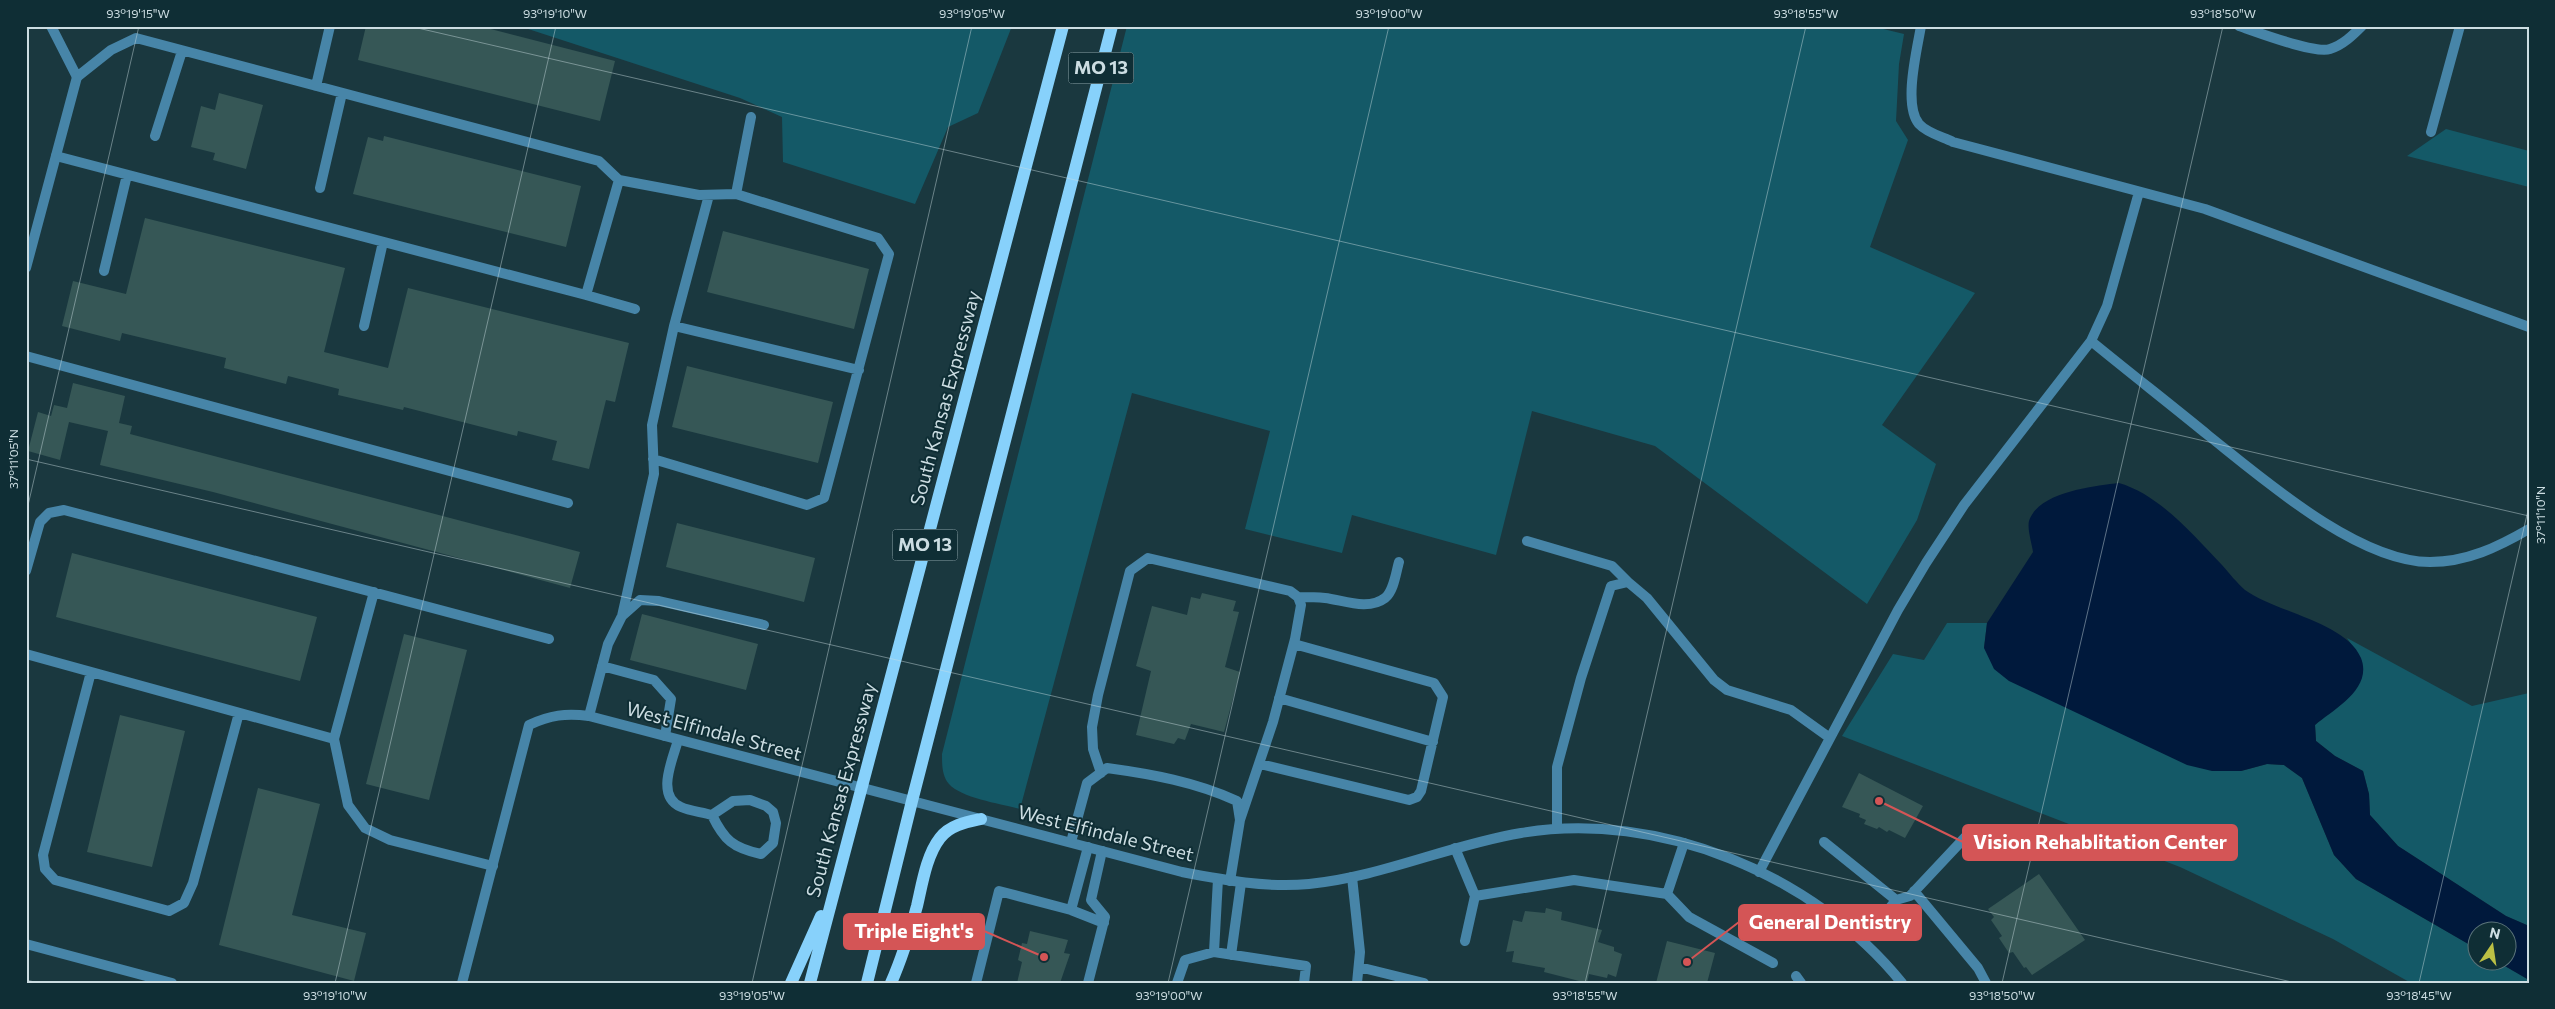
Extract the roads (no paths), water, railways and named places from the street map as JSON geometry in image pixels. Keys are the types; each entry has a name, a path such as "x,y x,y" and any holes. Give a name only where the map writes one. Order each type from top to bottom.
{"main road":[{"name":"South Kansas Expressway","path":"810,983 1063,26"},
{"name":"MO 13","path":"868,983 912,801 1112,26"},
{"path":"891,983 909,935 933,850 940,838 950,829 963,823 981,819"},
{"path":"791,983 835,886"}],"street":[{"path":"51,26 77,77"},
{"path":"316,86 330,26"},
{"path":"1921,26 1914,67 1912,110 1920,124 1953,142 2205,209 2529,327"},
{"path":"2239,26 2292,44 2329,50 2352,38 2362,26"},
{"path":"2431,132 2460,26"},
{"path":"26,268 77,77 111,50 136,38 599,161 619,180 699,195 736,194 878,238 889,254 824,498 807,505 653,459"},
{"path":"156,136 182,51"},
{"path":"320,188 342,93"},
{"path":"736,194 751,117"},
{"path":"56,156 635,309"},
{"path":"104,271 127,175"},
{"path":"586,295 619,180"},
{"path":"1758,872 1898,610 1964,505 2091,341 2107,306 2139,192"},
{"path":"589,716 608,644 622,616 654,474 652,425 674,326 709,195"},
{"path":"364,326 383,242"},
{"path":"674,326 859,370"},
{"path":"2091,341 2297,506 2354,539 2395,556 2428,562 2462,559 2481,553 2499,546 2529,529"},
{"path":"26,356 568,503"},
{"path":"26,571 40,522 49,513 64,510 549,639"},
{"path":"1528,541 1612,566 1647,598 1714,680 1727,690 1791,710 1830,738"},
{"path":"1100,773 1093,749 1092,727 1098,695 1130,571 1148,558 1290,591 1298,597 1301,605 1294,644 1260,764 1240,820 1230,881"},
{"path":"1298,597 1325,598 1361,604 1378,601 1386,597 1390,591 1400,562"},
{"path":"1557,829 1557,767 1581,678 1611,586 1628,582"},
{"path":"374,592 334,739 348,805 365,828 390,840 493,866"},
{"path":"622,616 640,600 659,600 764,626"},
{"path":"1260,764 1409,800 1417,797 1421,791 1443,697 1434,683 1294,644"},
{"path":"26,654 334,739"},
{"path":"602,666 654,680 671,699 665,736"},
{"path":"91,672 43,855 46,869 55,880 170,911 184,903 193,883 239,713"},
{"path":"1279,698 1433,742"},
{"name":"West Elfindale Street","path":"462,983 529,725 549,716 569,714 589,716 1102,851 1230,881 1309,884 1352,877 1455,848 1514,835 1557,829 1628,831 1684,843 1758,872 1794,890 1828,912 1864,941 1902,983"},
{"path":"678,740 666,783 668,794 679,807 712,815 724,836 743,850 761,854 773,843 776,823 773,812 766,806 750,800 732,800 712,815"},
{"path":"1071,842 1087,783 1107,768 1141,773 1213,790 1236,801 1240,820"},
{"path":"1864,941 1896,900 1910,896 1971,831"},
{"path":"1824,842 1896,900"},
{"path":"1667,894 1684,843"},
{"path":"1071,910 1088,847"},
{"path":"1455,848 1475,896 1465,941"},
{"path":"1088,983 1105,917 1091,900 1102,851"},
{"path":"1352,877 1360,952 1357,983"},
{"path":"1214,952 1218,879"},
{"path":"1475,896 1574,880 1667,894 1689,917 1773,963"},
{"path":"1231,955 1241,882"},
{"path":"976,983 999,891 1071,910 1104,922"},
{"path":"1914,891 1978,968 1986,983"},
{"path":"26,944 172,983"},
{"path":"1177,983 1185,960 1214,952 1306,966 1304,983"},
{"path":"1359,967 1424,983"}],"place":[{"name":"Vision Rehablitation Center","path":"1879,801"},
{"name":"Triple Eight's","path":"1044,957"},
{"name":"General Dentistry","path":"1687,962"}]}
